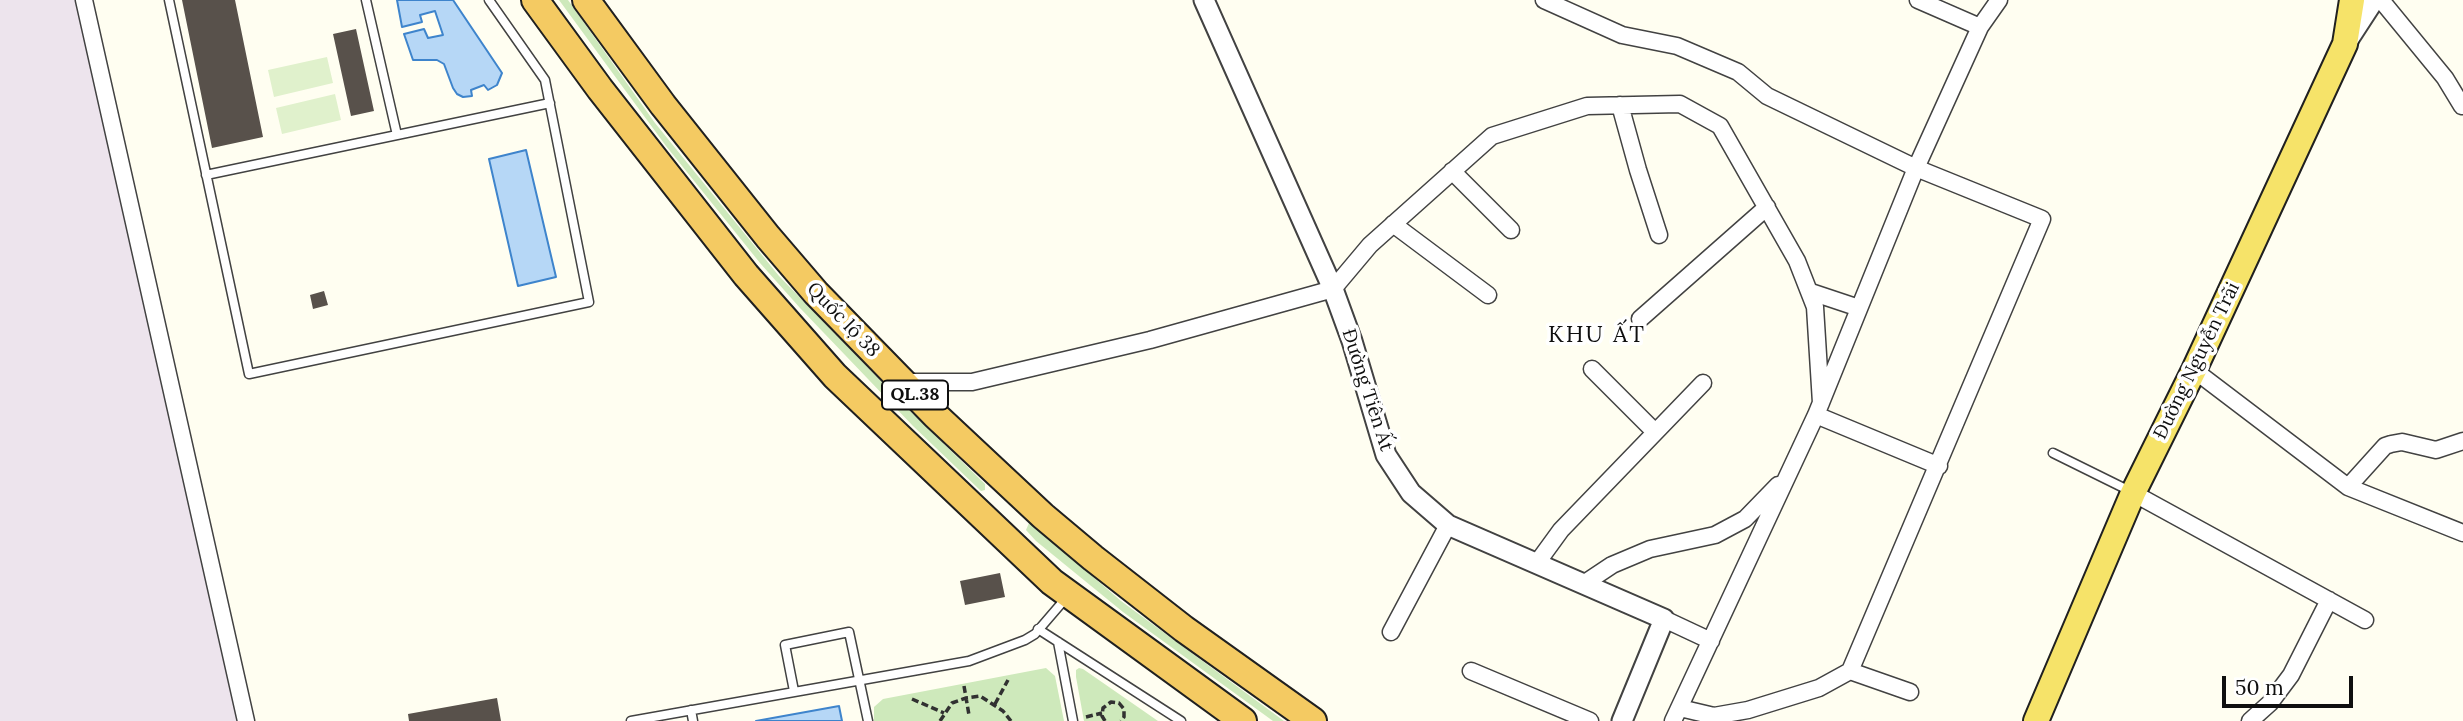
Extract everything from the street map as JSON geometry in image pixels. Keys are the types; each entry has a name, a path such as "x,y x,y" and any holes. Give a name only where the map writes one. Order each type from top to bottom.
{"highway":[{"name":"QL.38","path":"536,0 600,89 746,275 803,342 875,416 1068,596 1243,721"},
{"name":"Quốc lộ 38","path":"586,0 663,105 768,237 809,285 903,382 1073,541 1152,606 1313,721"},
{"path":"990,524 1019,493"}],"main road":[{"name":"Đường Nguyễn Trãi","path":"2036,721 2133,493 2194,370 2345,44 2351,0"}],"street":[{"path":"84,0 246,721"},
{"name":"Đường Tiên Ất","path":"1204,0 1334,289 1386,455 1411,493 1448,524 1664,619"},
{"path":"1544,0 1622,35 1677,46 1738,72 1767,96 1916,168 2042,219 1850,671 1819,688 1748,710 1714,716 1677,715 1818,409 1916,168 1980,27 1999,0"},
{"path":"1918,0 1980,27"},
{"path":"2345,44 2374,0"},
{"path":"2381,0 2445,78 2462,106"},
{"path":"903,382 972,382 1150,340 1334,289 1370,245 1492,136 1587,106 1681,104 1720,126 1767,207 1811,292 1815,307 1818,409"},
{"path":"1620,105 1659,235"},
{"path":"1452,171 1511,230"},
{"path":"1640,319 1767,207"},
{"path":"1393,224 1488,295"},
{"path":"1811,292 1859,308"},
{"path":"1592,369 1654,431"},
{"path":"2194,370 2348,487 2463,533"},
{"path":"1537,563 1561,530 1703,383"},
{"path":"1818,409 1939,466"},
{"path":"2348,487 2385,446 2402,443 2436,450 2463,441"},
{"path":"1585,583 1612,565 1650,549 1715,535 1745,519 1785,477"},
{"path":"2133,493 2365,620"},
{"path":"1391,632 1448,524"},
{"path":"2250,721 2270,703 2291,675 2329,600"},
{"path":"1622,721 1664,619 1711,641"},
{"path":"1471,671 1590,721"},
{"path":"1850,671 1910,692"}],"lane":[{"path":"169,0 249,374 589,302 550,103 541,73 489,0"},
{"path":"366,0 397,135"},
{"path":"206,175 550,103"},
{"path":"2053,453 2133,493"},
{"path":"631,721 969,661 1025,640 1068,596"},
{"path":"1038,629 1181,721"},
{"path":"794,691 785,645 849,632 867,721"},
{"path":"1058,642 1073,721"},
{"path":"691,710 693,721"}],"path":[{"path":"995,704 1008,680"},
{"path":"964,686 969,715"},
{"path":"940,721 952,703 980,696 995,704 1011,721"},
{"path":"1119,703 1122,698"},
{"path":"912,699 944,713"},
{"path":"1086,717 1102,713 1108,703 1119,703"},
{"path":"1119,703 1125,713 1121,721"},
{"path":"1102,713 1105,721"}],"shaded area":[{"path":"0,0 76,0 242,721 0,721"}],"green space":[{"path":"559,0 568,0 655,123 779,276 985,484 985,490 981,491 913,426 760,263 666,146"},
{"path":"327,57 333,83 274,97 268,70"},
{"path":"335,94 341,120 282,134 276,108"},
{"path":"1029,523 1121,601 1284,721 1273,721 1123,612 1036,541 1026,530"},
{"path":"1046,668 1055,676 1064,721 874,721 874,707 883,699"},
{"path":"1079,668 1158,721 1084,721 1076,677 1076,670"}],"water":[{"path":"397,0 453,0 502,73 497,85 488,90 484,85 471,90 472,96 463,97 453,88 444,64 437,60 413,60 404,34 424,29 428,38 443,35 435,11 420,15 422,22 402,27"},
{"path":"526,150 556,277 518,286 489,159"},
{"path":"839,706 842,721 756,721"}],"building":[{"path":"182,0 235,0 263,137 212,148"},
{"path":"356,29 374,111 351,116 333,34"},
{"path":"324,291 328,305 313,309 310,295"},
{"path":"1000,573 1005,597 965,605 960,581"},
{"path":"497,698 501,721 409,721 408,714"}],"district":[{"name":"KHU ẤT","path":"1597,335"}]}
